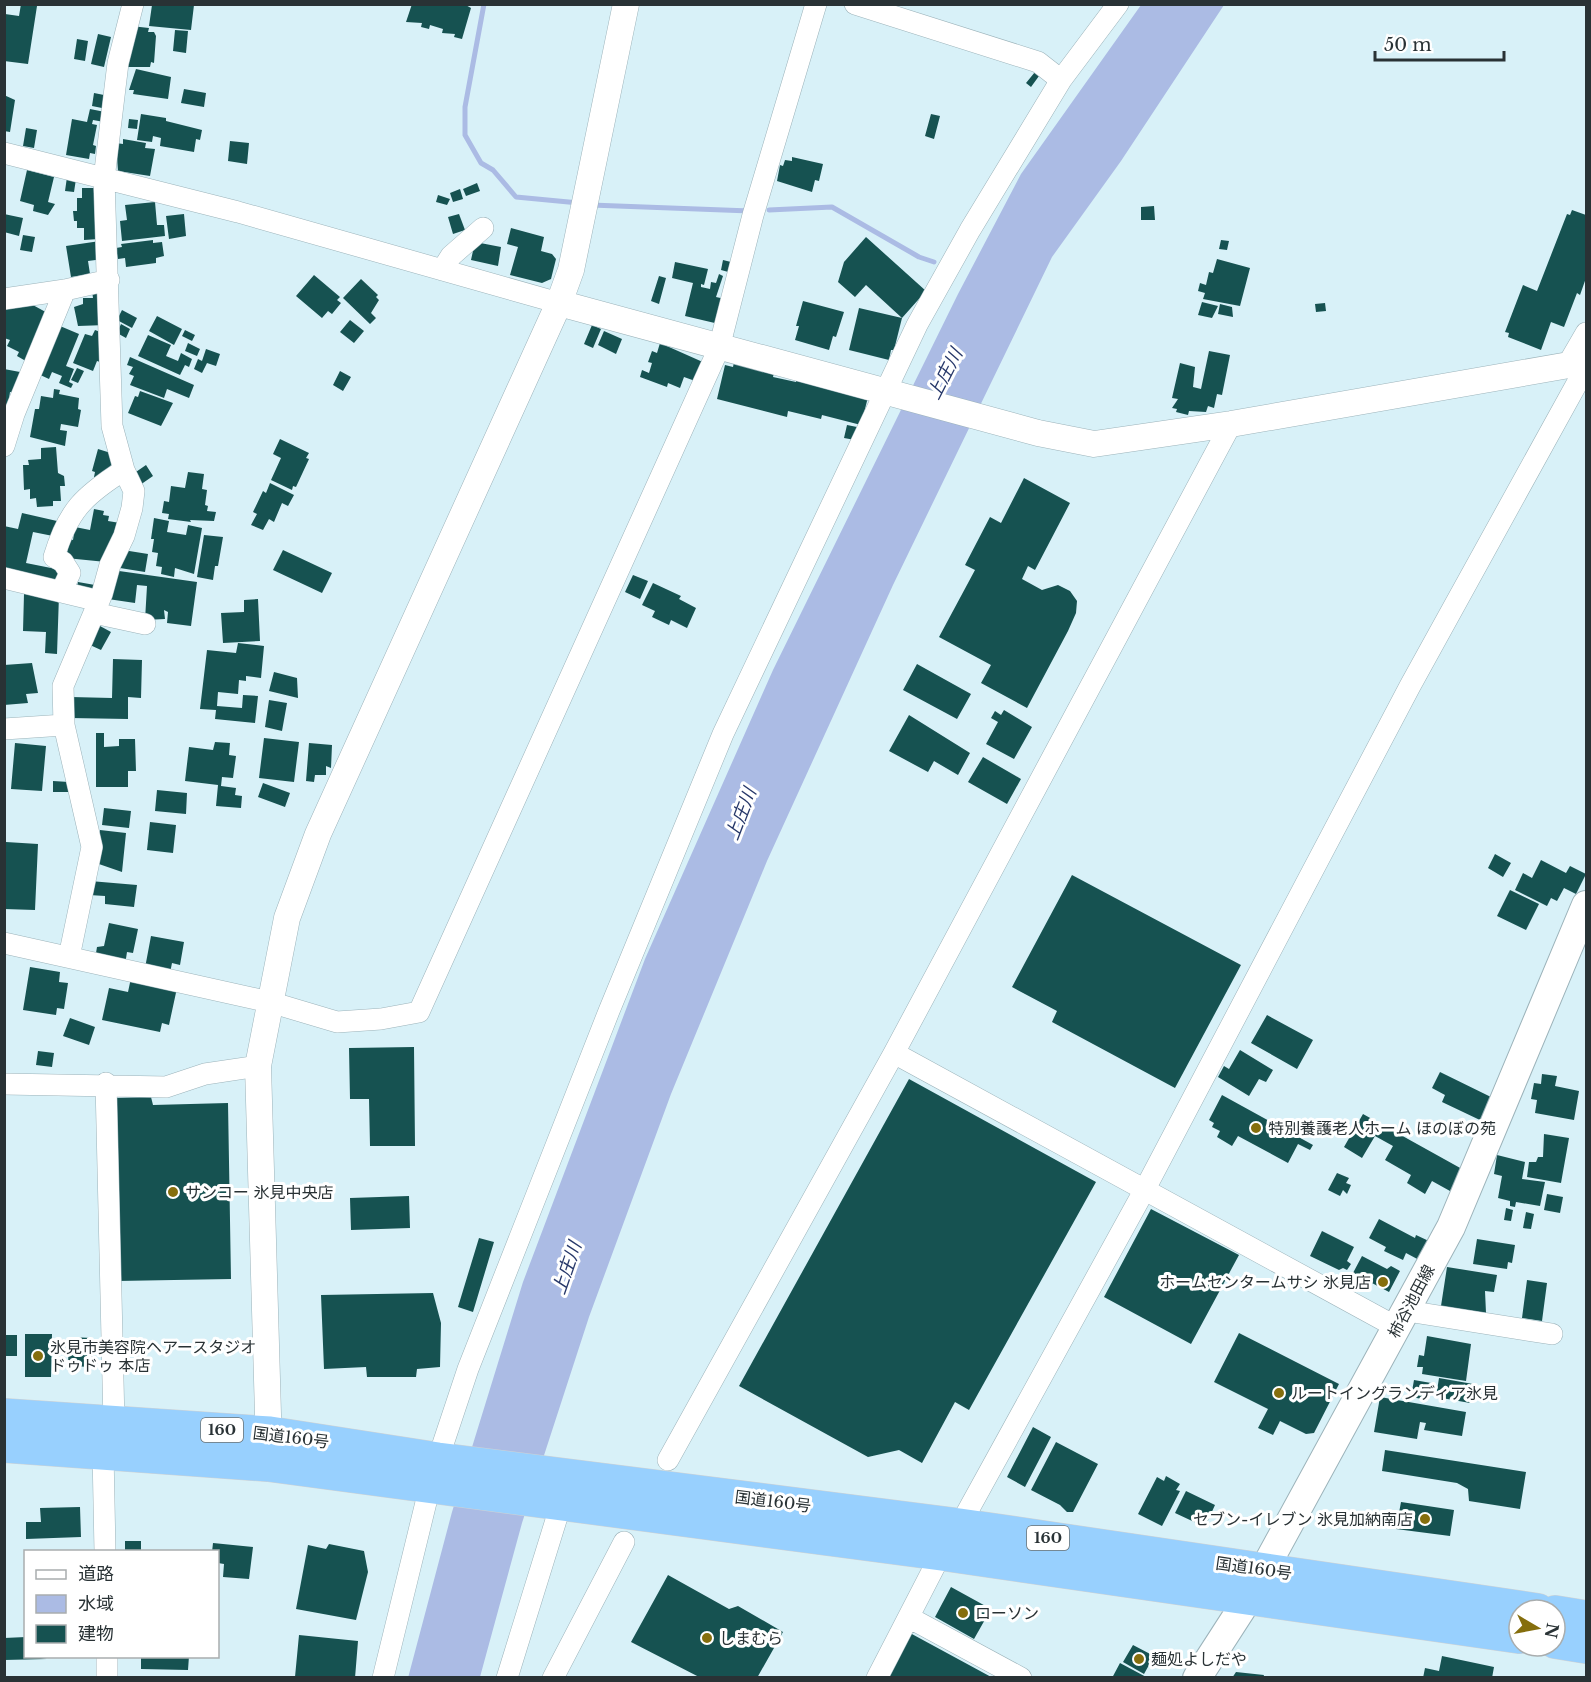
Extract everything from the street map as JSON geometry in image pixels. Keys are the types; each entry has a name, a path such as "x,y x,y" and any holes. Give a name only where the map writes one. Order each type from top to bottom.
{"highway":[{"name":"国道160号","path":"4,1415 109,1438"},
{"name":"国道160号","path":"4,1446 109,1438 269,1449 434,1477 555,1493 941,1554 1507,1635"},
{"name":"国道160号","path":"555,1493 960,1525 1507,1605"},
{"path":"1567,1614 1587,1617"},
{"path":"1567,1644 1587,1647"}],"main road":[{"name":"柿谷池田線","path":"1197,1677 1248,1599 1451,1227 1587,905"}],"street":[{"path":"69,957 92,848 64,725 63,686 96,607 132,508 134,491 124,470 112,426 104,179 118,63 133,4"},
{"path":"269,1449 258,1066 287,918 318,834 559,303 571,270 626,4"},
{"path":"4,943 270,1002 337,1022 381,1019 419,1012 718,348 753,215 816,4"},
{"path":"855,4 1038,62 1061,80"},
{"path":"383,1677 434,1477 468,1369 609,1011 723,735 917,325 970,230 1061,80 1118,4"},
{"path":"4,153 238,212 718,348 1038,433 1094,444 1231,424 1580,364"},
{"path":"442,270 451,256 483,228"},
{"path":"4,299 65,290 109,280"},
{"path":"4,446 14,414 65,290"},
{"path":"877,1677 910,1618 941,1554 960,1525 1145,1189 1580,364 1587,333"},
{"path":"668,1460 894,1053 1231,424"},
{"path":"61,592 70,573 63,562 54,557 63,529 76,508 95,489 124,470"},
{"path":"4,578 61,592 145,624"},
{"path":"4,729 64,725"},
{"path":"894,1053 1145,1189 1402,1320 1552,1334"},
{"path":"4,1084 106,1083 166,1086 205,1074 258,1066"},
{"path":"105,1550 109,1438 106,1083"},
{"path":"507,1677 555,1493"},
{"path":"553,1677 624,1542"},
{"path":"910,1618 1021,1677"},
{"path":"107,1658 107,1677"}],"water":[{"name":"上庄川","path":"1141,5 1224,5 1121,161 1052,257 893,585 767,861 671,1094 589,1317 522,1523 480,1677 408,1678 452,1512 523,1282 645,959 773,670 958,294 1021,174"}],"building":[{"path":"21,4 37,6 28,64 4,61 5,14 19,16"},
{"path":"412,4 464,4 471,8 462,39 454,37 455,34 442,33 443,29 430,25 429,29 421,27 422,23 406,22"},
{"path":"152,5 194,5 191,30 149,26"},
{"path":"131,26 149,28 148,32 154,32 156,36 154,63 151,62 150,67 128,67"},
{"path":"175,30 188,31 186,53 173,51"},
{"path":"98,34 111,37 104,67 91,64"},
{"path":"77,39 88,41 85,61 74,59"},
{"path":"136,69 171,77 168,99 133,94 134,90 129,90"},
{"path":"1035,72 1039,76 1031,87 1026,83"},
{"path":"184,89 206,93 204,107 181,103"},
{"path":"94,93 109,96 107,109 92,106"},
{"path":"4,95 15,100 10,132 4,131"},
{"path":"90,109 105,112 104,122 93,120 92,124 97,125 93,145 96,146 95,154 90,153 89,159 66,155 72,119 87,122"},
{"path":"141,114 166,118 166,121 202,130 200,140 196,139 194,152 160,146 161,138 153,136 152,142 137,140"},
{"path":"931,114 940,116 934,139 925,136"},
{"path":"129,119 138,120 137,129 128,128"},
{"path":"26,128 37,130 34,148 23,146"},
{"path":"123,139 146,143 145,148 155,149 150,176 118,171 116,143 123,144"},
{"path":"230,141 249,143 247,164 228,161"},
{"path":"792,157 823,164 819,181 815,180 812,192 777,181 780,165 783,166 785,160 792,161"},
{"path":"27,170 54,177 48,202 55,204 48,215 33,211 34,205 20,201"},
{"path":"67,177 76,179 74,192 65,191"},
{"path":"477,183 480,191 466,196 463,189"},
{"path":"82,188 100,188 99,239 84,240 84,228 77,228 77,221 74,221 73,211 77,211 77,198 82,198"},
{"path":"460,189 463,199 453,202 450,193"},
{"path":"438,195 450,199 447,205 436,202"},
{"path":"155,202 157,225 164,225 165,236 122,241 120,221 127,220 125,205"},
{"path":"1154,206 1155,220 1141,220 1141,207"},
{"path":"1572,210 1586,215 1586,278 1580,295 1577,293 1564,327 1551,322 1541,350 1508,337 1509,333 1505,332 1523,285 1537,291 1567,214 1570,215"},
{"path":"4,214 23,218 19,236 4,232"},
{"path":"184,214 186,236 169,239 166,216"},
{"path":"459,214 465,230 453,234 448,217"},
{"path":"511,228 544,237 541,251 552,254 556,259 551,279 542,283 510,275 518,247 507,244"},
{"path":"23,235 35,237 32,252 20,250"},
{"path":"866,237 926,291 902,318 866,285 855,297 838,282 844,262"},
{"path":"153,240 153,243 162,242 164,256 156,258 156,263 126,267 125,258 118,259 116,248 122,247 121,244"},
{"path":"1221,240 1229,241 1227,250 1219,249"},
{"path":"100,241 103,259 88,261 90,274 71,277 66,246"},
{"path":"475,242 501,247 498,266 471,260"},
{"path":"1217,259 1250,268 1240,306 1203,299 1205,293 1198,291 1200,283 1206,285 1209,272 1213,273"},
{"path":"723,260 735,263 732,273 721,270"},
{"path":"675,262 708,269 704,285 701,284 701,287 710,289 711,282 716,283 719,274 723,276 716,297 725,299 719,324 685,316 693,283 672,278"},
{"path":"314,275 340,297 337,300 341,303 332,314 328,311 322,318 296,296"},
{"path":"659,276 666,278 659,304 651,301"},
{"path":"361,279 378,295 376,297 379,300 371,313 376,318 370,324 343,298"},
{"path":"105,290 106,325 78,326 74,307 83,304 83,298 93,298 92,291"},
{"path":"20,298 53,316 31,364 17,356 19,352 7,346 10,340 4,338 4,304"},
{"path":"803,301 844,312 829,350 795,340 799,326 796,326"},
{"path":"1202,302 1218,306 1212,318 1198,315"},
{"path":"1325,303 1326,311 1316,312 1315,304"},
{"path":"1220,304 1232,307 1233,317 1218,314"},
{"path":"859,308 902,318 894,350 891,350 889,360 849,350"},
{"path":"122,310 137,318 132,328 117,320"},
{"path":"157,316 182,329 174,345 149,331"},
{"path":"350,320 364,331 354,343 340,332"},
{"path":"121,324 130,329 126,338 117,333"},
{"path":"592,325 601,329 593,348 584,344"},
{"path":"60,326 79,334 66,366 74,369 69,382 73,384 71,388 59,383 62,376 52,372 49,379 36,373"},
{"path":"95,330 106,334 103,363 97,361 93,371 73,363 85,334 92,336"},
{"path":"185,330 195,335 192,341 182,336"},
{"path":"604,331 622,339 616,354 598,345"},
{"path":"148,335 171,345 166,356 178,361 181,353 192,359 189,367 185,365 180,375 138,356"},
{"path":"188,343 200,349 197,356 185,351"},
{"path":"660,343 705,363 698,382 684,377 680,388 668,383 667,387 640,377 642,370 649,373 652,363 648,362 652,351 657,353"},
{"path":"206,349 220,354 216,366 207,363 202,373 194,369 198,359 202,361"},
{"path":"1209,351 1230,355 1222,395 1217,394 1214,408 1208,406 1206,412 1189,411 1188,415 1176,412 1177,409 1172,408 1178,399 1172,398 1180,363 1195,367 1193,387 1201,389"},
{"path":"130,357 194,385 189,398 167,389 164,398 130,385 134,376 129,374 133,367 127,365"},
{"path":"734,362 774,373 773,377 796,382 797,377 868,397 861,425 822,415 821,419 788,411 787,417 717,399 725,365 733,367"},
{"path":"77,368 84,371 78,383 71,380"},
{"path":"4,369 20,372 17,393 10,392 6,420"},
{"path":"340,371 351,377 343,391 333,385"},
{"path":"54,389 60,390 59,394 79,398 78,409 81,410 78,427 61,424 60,430 67,431 65,446 30,437 35,409 39,409 41,396 53,398"},
{"path":"140,391 173,403 161,426 128,413 135,396 138,397"},
{"path":"847,425 857,427 855,440 844,438"},
{"path":"280,439 309,453 306,458 309,459 296,487 293,486 292,490 271,480 281,458 273,454"},
{"path":"56,447 58,473 64,476 65,486 60,486 61,501 53,501 53,506 37,507 36,498 30,499 30,489 24,490 23,465 29,465 28,460 41,459 41,448"},
{"path":"98,449 114,454 108,476 101,479 94,477 95,472 92,471"},
{"path":"146,465 153,476 140,485 133,474"},
{"path":"188,472 204,474 202,489 207,490 205,505 208,506 207,511 216,512 214,521 190,520 191,522 168,519 169,514 162,513 164,501 169,502 171,486 185,488"},
{"path":"1024,478 1070,503 1035,570 1028,566 1022,579 1042,590 1058,585 1070,591 1077,601 1076,613 1068,631 1027,708 981,683 991,665 939,637 975,570 965,565 990,517 1001,523"},
{"path":"270,483 294,495 288,506 282,503 274,522 269,519 263,530 251,525 257,514 253,512 263,491 266,493"},
{"path":"94,509 104,511 103,515 109,516 108,521 120,523 106,562 66,558 68,548 65,538 73,540 75,527 90,530"},
{"path":"22,513 57,521 53,536 33,532 26,563 61,570 58,583 4,572 4,526 18,529"},
{"path":"154,518 169,521 167,532 186,535 188,525 202,528 194,574 175,568 174,577 161,574 162,567 156,566 158,553 152,552"},
{"path":"204,535 223,537 213,580 197,577"},
{"path":"123,550 148,554 145,572 120,568"},
{"path":"283,550 332,573 322,593 273,570"},
{"path":"112,570 197,582 191,626 167,623 168,612 164,610 165,619 145,620 147,586 137,585 135,603 108,599"},
{"path":"633,575 648,581 640,599 625,592"},
{"path":"78,582 95,585 92,595 76,592"},
{"path":"653,583 681,596 679,599 696,608 687,628 671,620 669,625 652,617 655,611 642,605"},
{"path":"24,594 59,595 57,654 45,653 46,632 23,631"},
{"path":"258,599 260,641 223,643 221,613 244,612 244,600"},
{"path":"100,626 111,632 101,650 90,645"},
{"path":"238,643 264,646 261,678 246,676 246,681 239,680 238,694 218,692 217,706 242,708 243,695 258,696 255,723 215,719 216,710 200,709 207,650 236,653"},
{"path":"113,659 142,660 141,698 128,697 128,719 70,718 71,697 112,698"},
{"path":"32,663 38,693 26,694 28,703 4,705 4,665"},
{"path":"917,664 971,694 957,719 903,690"},
{"path":"274,672 297,678 298,698 269,691"},
{"path":"269,700 287,703 282,731 265,727"},
{"path":"1004,710 1032,727 1014,759 986,744 998,722 991,718 995,711 1001,715"},
{"path":"909,715 970,753 958,775 934,761 928,772 889,751"},
{"path":"96,733 104,733 104,747 119,746 119,739 135,739 136,771 128,771 128,787 96,787"},
{"path":"264,738 299,742 294,782 259,778"},
{"path":"215,742 230,743 229,755 236,756 233,778 222,777 221,786 236,788 235,795 242,796 241,808 216,806 218,785 185,781 189,747 213,750"},
{"path":"15,743 46,746 42,791 11,789"},
{"path":"309,743 332,745 331,768 326,766 326,775 315,775 314,782 306,781"},
{"path":"983,757 1021,779 1007,804 968,782"},
{"path":"53,781 69,782 68,792 53,792"},
{"path":"263,783 290,793 285,807 258,797"},
{"path":"157,790 187,793 186,814 155,811"},
{"path":"104,808 131,811 129,828 102,825"},
{"path":"150,822 176,825 173,853 147,850"},
{"path":"100,830 126,833 122,872 96,863"},
{"path":"6,842 38,844 35,910 4,909"},
{"path":"1495,854 1511,863 1503,877 1488,868"},
{"path":"1541,860 1566,873 1570,866 1586,874 1576,894 1564,888 1557,901 1551,898 1547,906 1515,890 1523,873 1532,878"},
{"path":"1072,875 1241,965 1175,1088 1052,1022 1057,1011 1012,987"},
{"path":"90,881 137,885 134,907 105,904 105,896 89,895"},
{"path":"1510,890 1539,904 1526,930 1497,916"},
{"path":"109,923 138,929 133,953 127,952 125,965 95,959 97,947 104,946"},
{"path":"151,936 184,942 180,965 172,963 170,973 145,968"},
{"path":"30,967 60,972 59,982 68,983 64,1009 57,1008 56,1015 23,1010"},
{"path":"131,978 177,988 169,1025 162,1023 160,1032 102,1020 109,988 128,992"},
{"path":"1267,1015 1313,1040 1297,1069 1251,1043"},
{"path":"70,1018 95,1027 89,1045 63,1036"},
{"path":"414,1047 415,1146 370,1146 369,1099 350,1099 349,1048"},
{"path":"1240,1050 1273,1070 1266,1082 1259,1079 1249,1096 1218,1077 1224,1066 1229,1069"},
{"path":"38,1051 54,1053 52,1067 36,1065"},
{"path":"1440,1072 1493,1098 1482,1121 1442,1102 1445,1095 1432,1088"},
{"path":"1542,1074 1557,1076 1555,1086 1579,1091 1574,1120 1535,1113 1537,1100 1531,1099 1534,1083 1541,1084"},
{"path":"909,1079 1096,1182 969,1410 955,1402 922,1463 899,1450 868,1457 739,1386"},
{"name":"特別養護老人ホーム ほのぼの苑","path":"1222,1095 1313,1145 1310,1150 1298,1144 1288,1163 1238,1136 1232,1146 1217,1137 1220,1131 1212,1127 1214,1123 1209,1120"},
{"name":"サンコー 氷見中央店","path":"151,1097 153,1105 228,1103 231,1279 117,1281 114,1098"},
{"path":"1363,1114 1462,1169 1450,1191 1432,1181 1425,1194 1407,1183 1411,1175 1385,1160 1393,1146 1375,1136 1362,1158 1344,1147"},
{"path":"1342,1125 1346,1129 1342,1138 1335,1135"},
{"path":"1544,1134 1569,1138 1561,1183 1527,1177 1529,1162 1536,1162 1538,1157 1543,1157"},
{"path":"1497,1155 1525,1162 1522,1179 1545,1182 1540,1206 1516,1202 1515,1207 1510,1206 1510,1201 1498,1198 1502,1176 1494,1174"},
{"path":"1337,1173 1349,1178 1346,1183 1351,1185 1347,1194 1343,1190 1340,1196 1328,1190"},
{"path":"1547,1194 1563,1197 1560,1213 1544,1210"},
{"path":"409,1196 410,1228 351,1230 350,1198"},
{"path":"1506,1208 1513,1210 1511,1221 1504,1220"},
{"path":"1151,1209 1239,1255 1191,1344 1104,1297"},
{"path":"1526,1212 1534,1214 1531,1229 1523,1228"},
{"path":"1379,1219 1415,1238 1416,1235 1431,1242 1421,1261 1406,1253 1403,1260 1384,1251 1386,1247 1369,1238"},
{"path":"1322,1231 1354,1247 1347,1261 1351,1264 1347,1270 1343,1268 1339,1270 1310,1256"},
{"path":"479,1238 494,1242 473,1312 458,1307"},
{"path":"1477,1239 1515,1245 1512,1263 1508,1262 1507,1269 1473,1264"},
{"name":"ホームセンタームサシ 氷見店","path":"1362,1256 1387,1269 1391,1266 1400,1271 1389,1292 1353,1273"},
{"path":"1447,1267 1497,1275 1494,1292 1485,1291 1486,1313 1441,1306"},
{"path":"1527,1280 1547,1283 1542,1321 1522,1318"},
{"path":"433,1293 441,1323 440,1367 417,1369 416,1377 367,1377 366,1367 324,1369 321,1295"},
{"path":"1239,1333 1339,1384 1314,1433 1306,1434 1280,1421 1273,1435 1258,1428 1268,1409 1214,1382"},
{"name":"氷見市美容院ヘアースタジオ ドゥドゥ 本店","path":"25,1334 52,1334 51,1377 25,1377"},
{"path":"4,1335 17,1335 17,1356 4,1356"},
{"path":"1427,1336 1471,1344 1466,1381 1422,1374 1423,1367 1417,1367 1419,1355 1424,1356"},
{"path":"69,1337 93,1338 92,1367 68,1366"},
{"path":"1439,1378 1473,1384 1470,1403 1436,1397"},
{"path":"1414,1380 1431,1383 1428,1400 1411,1397"},
{"path":"1380,1397 1466,1412 1462,1436 1424,1430 1426,1423 1420,1422 1417,1439 1374,1432"},
{"path":"1033,1427 1051,1437 1025,1487 1007,1477"},
{"path":"1056,1442 1098,1464 1073,1512 1067,1512 1060,1505 1031,1490"},
{"path":"1385,1450 1526,1472 1520,1509 1469,1501 1468,1489 1457,1483 1382,1471"},
{"path":"1166,1476 1180,1484 1176,1490 1180,1491 1162,1526 1138,1514 1157,1477 1164,1481"},
{"path":"1186,1491 1215,1505 1205,1527 1175,1513"},
{"name":"セブン-イレブン 氷見加納南店","path":"1401,1502 1454,1510 1450,1536 1396,1529"},
{"path":"80,1507 81,1537 26,1539 26,1522 41,1522 40,1508"},
{"path":"125,1541 141,1541 141,1550 125,1550"},
{"path":"213,1543 253,1547 249,1579 223,1577 224,1564 219,1563 219,1550 212,1550"},
{"path":"329,1544 364,1551 368,1572 356,1620 296,1609 308,1545 326,1549"},
{"path":"668,1575 729,1609 738,1606 783,1632 757,1678 701,1678 631,1642"},
{"name":"ローソン","path":"951,1587 991,1609 974,1639 935,1617"},
{"path":"910,1633 993,1678 886,1678"},
{"path":"299,1635 358,1641 355,1678 295,1677"},
{"path":"24,1637 24,1658 47,1659 4,1660 4,1638"},
{"name":"麺処よしだや","path":"1133,1645 1154,1656 1144,1674 1123,1662"},
{"path":"1442,1656 1494,1667 1492,1678 1423,1678 1425,1668 1439,1671"},
{"path":"141,1658 189,1658 188,1670 141,1669"},
{"path":"1120,1663 1148,1678 1112,1678"},
{"path":"1236,1672 1264,1675 1263,1678 1232,1678"}],"waterway":[{"path":"484,4 465,107 465,135 481,163 493,170 516,197 579,203"},
{"path":"591,205 750,211"},
{"path":"769,210 832,207 919,257 934,262"}],"place":[{"name":"特別養護老人ホーム ほのぼの苑","path":"1256,1128"},
{"name":"サンコー 氷見中央店","path":"173,1192"},
{"name":"ホームセンタームサシ 氷見店","path":"1383,1282"},
{"name":"氷見市美容院ヘアースタジオ ドゥドゥ 本店","path":"38,1356"},
{"name":"ルートイングランディア氷見","path":"1279,1393"},
{"name":"セブン-イレブン 氷見加納南店","path":"1425,1519"},
{"name":"ローソン","path":"963,1613"},
{"name":"しまむら","path":"707,1638"},
{"name":"麺処よしだや","path":"1139,1659"}]}
